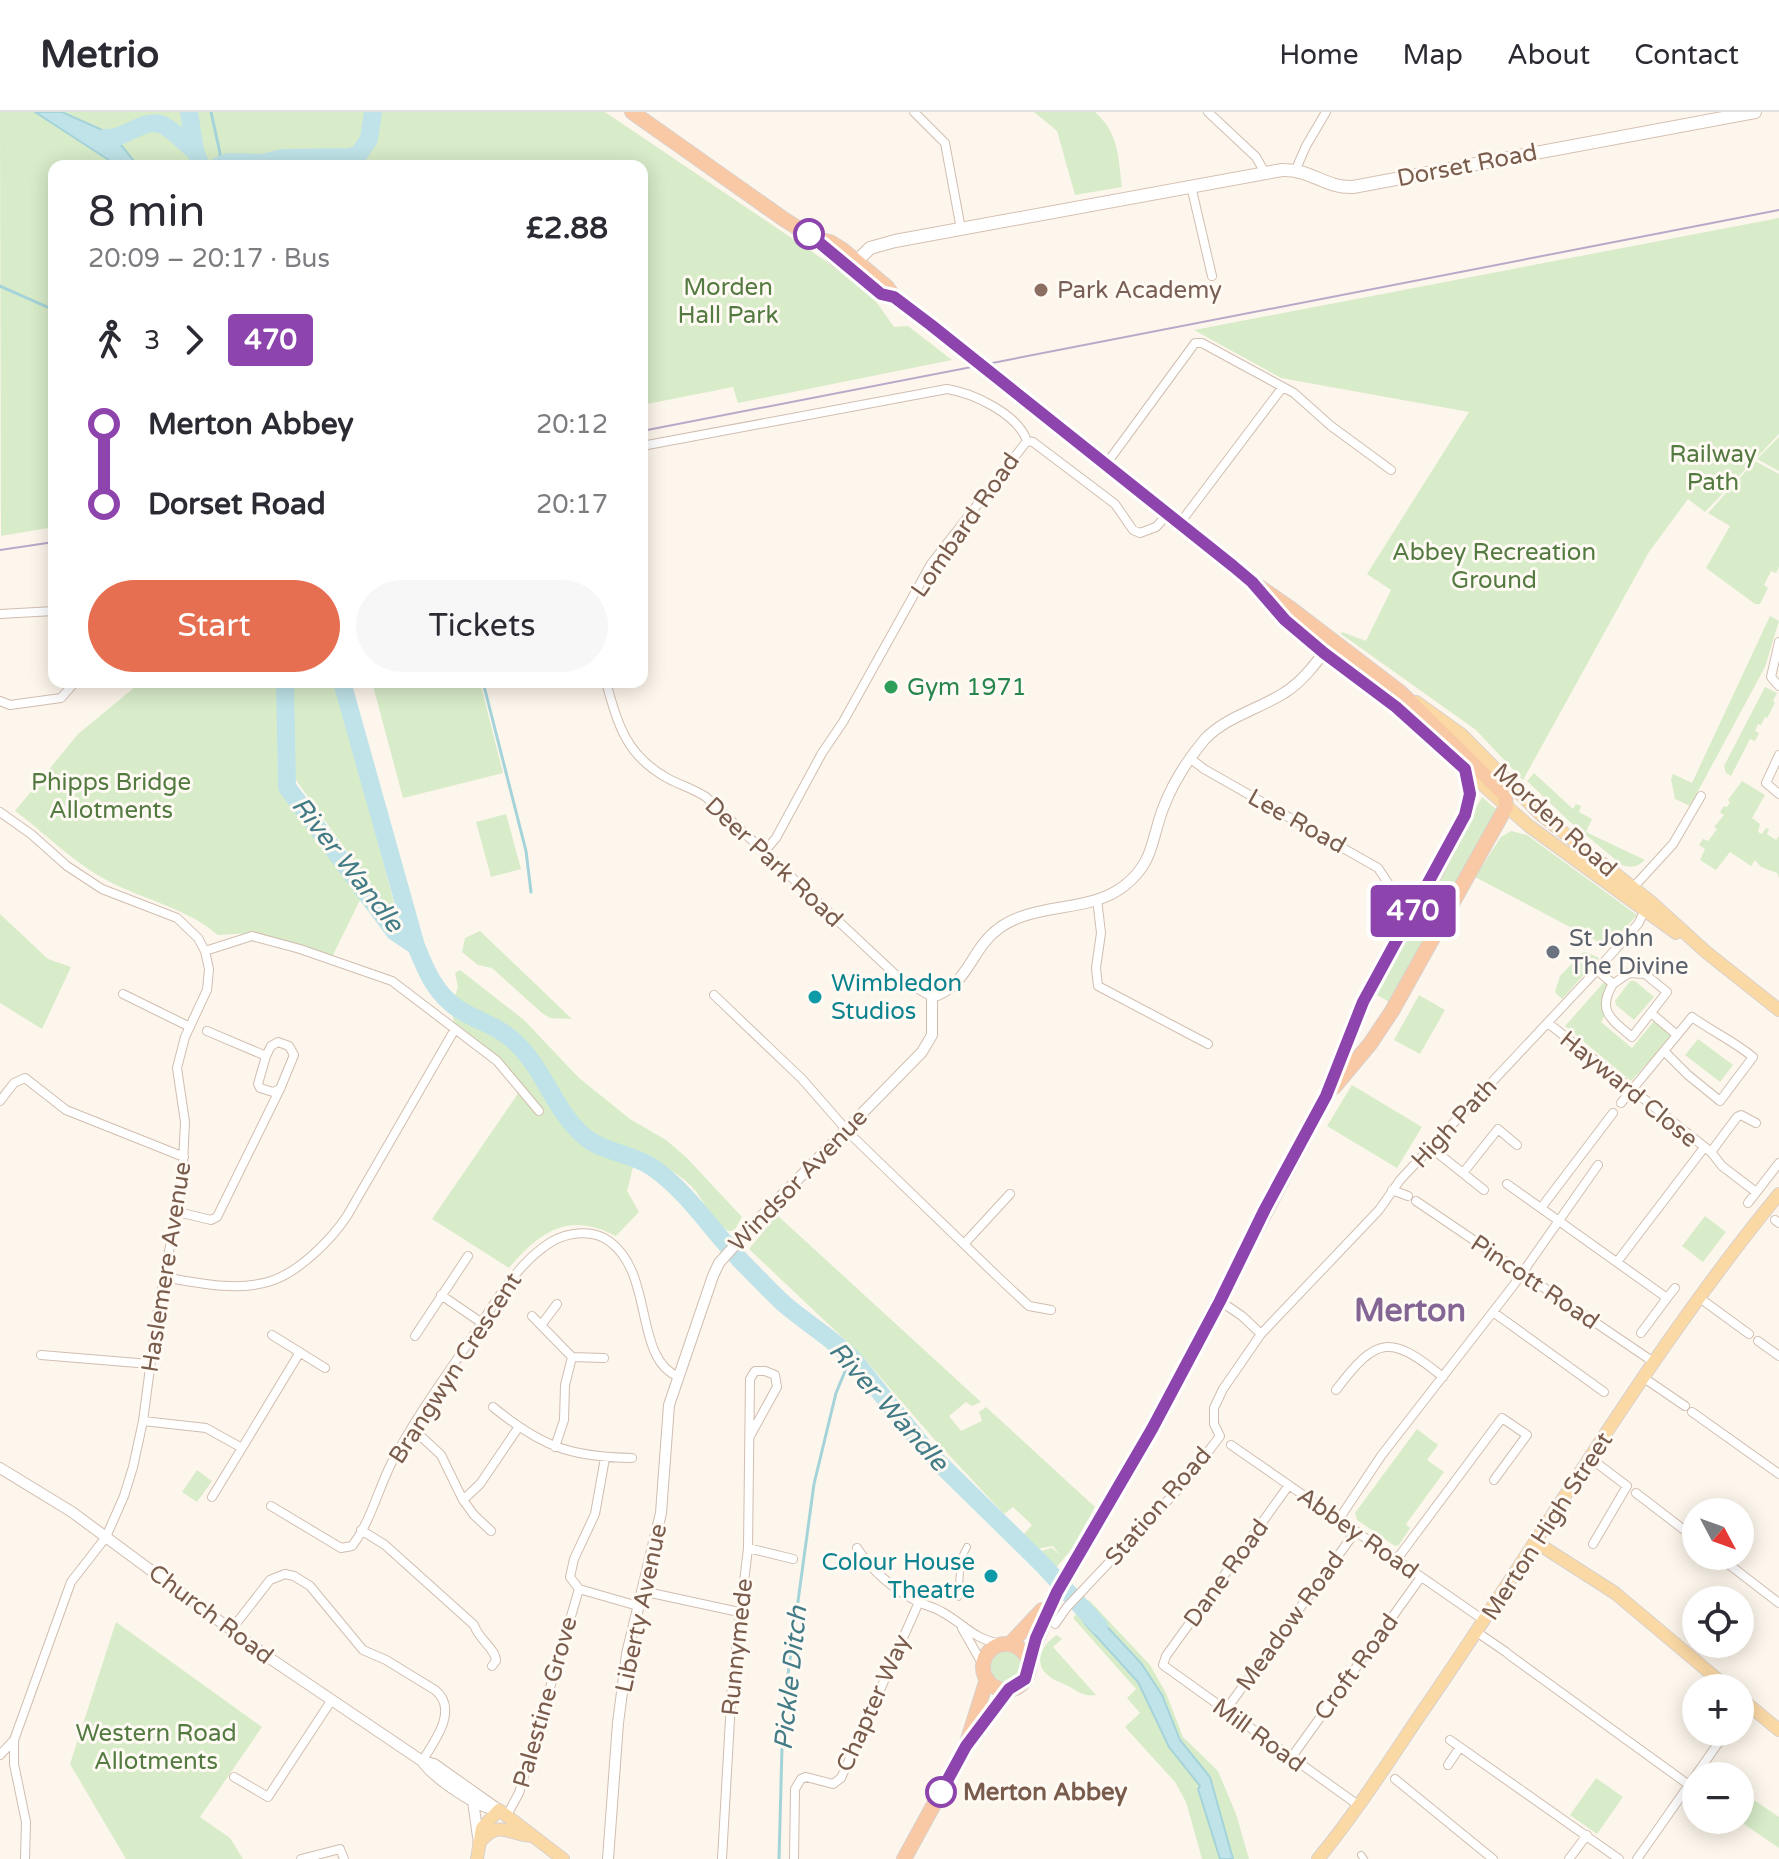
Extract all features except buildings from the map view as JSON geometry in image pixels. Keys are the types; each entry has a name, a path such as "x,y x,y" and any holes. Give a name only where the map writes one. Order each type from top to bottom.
{"highway":[{"name":"Morden Road","path":"632,112 816,239 881,294 894,297"},
{"name":"Morden Road","path":"816,239 830,242 857,261 894,297 1107,463 1252,582 1400,692 1505,795 1506,807 1392,1011 1370,1044 1326,1096"},
{"name":"Morden Road","path":"1252,582 1285,620 1396,707 1465,769"},
{"path":"965,1748 989,1651 1006,1644 1028,1628 1057,1592 1152,1429 1326,1096 1363,1002 1465,815 1470,794 1465,769"},
{"path":"904,1859 965,1748 1009,1689 1025,1679 1028,1661 1057,1592"},
{"path":"1006,1644 1022,1651 1028,1661"},
{"path":"985,1672 997,1687 1009,1689"}],"main road":[{"name":"Dorset Road","path":"1296,169 1336,187 1353,187 1755,112"},
{"path":"857,261 876,245 1296,169"},
{"name":"Morden Road","path":"1465,769 1493,782 1540,814 1645,910 1706,952 1779,1010"},
{"path":"1465,815 1493,782"},
{"name":"Morden Road","path":"1506,807 1683,929 1706,952"},
{"name":"Merton High Street","path":"1318,1859 1478,1633 1644,1378 1779,1194"},
{"path":"1537,1543 1615,1593 1711,1674"},
{"path":"1754,1712 1779,1730"},
{"path":"477,1859 482,1828 503,1812 563,1859"},
{"path":"479,1843 496,1829 532,1836"}],"street":[{"path":"914,112 945,143 961,229"},
{"path":"1208,112 1256,157 1265,173"},
{"path":"1296,169 1326,112"},
{"path":"1191,186 1212,276"},
{"path":"1107,463 1195,343 1202,343 1294,393 1331,426 1391,470"},
{"path":"1174,518 1282,388"},
{"path":"648,445 947,389 985,401 1017,426 1027,441"},
{"name":"Lombard Road","path":"764,852 776,838 931,564 1027,441 1033,442 1115,504 1133,530 1140,533 1174,518"},
{"path":"0,614 48,611"},
{"path":"932,997 954,986 986,941 1010,921 1097,899 1122,888 1143,866 1156,839 1162,809 1191,759 1214,732 1288,691 1333,640"},
{"path":"1779,642 1771,666 1771,677 1779,686"},
{"path":"0,701 10,705 61,698 70,688"},
{"name":"Deer Park Road","path":"608,688 618,724 638,757 669,779 706,797 899,978 932,997"},
{"path":"1779,755 1766,783 1779,794"},
{"name":"Lee Road","path":"1191,759 1378,868 1394,892"},
{"path":"1628,892 1673,844 1685,813 1701,796"},
{"path":"0,812 67,866 102,889 177,918 198,938 205,951 252,936 392,981 497,1061 539,1111"},
{"path":"1097,899 1101,933 1095,978 1098,986 1208,1044"},
{"name":"High Path","path":"1220,1436 1213,1416 1217,1399 1261,1334 1379,1210 1392,1190 1430,1147 1597,970 1638,924 1645,910"},
{"name":"Haslemere Avenue","path":"14,1740 71,1582 106,1537 124,1496 143,1421 164,1277 178,1212 184,1157 185,1122 177,1068 190,1027 207,990 209,969 205,951"},
{"path":"1597,970 1613,984"},
{"path":"1629,973 1645,974 1667,992 1632,1037 1610,1019 1606,1010 1605,1001 1613,984 1629,973"},
{"path":"123,994 190,1027"},
{"path":"714,995 1029,1306 1051,1310"},
{"name":"Windsor Avenue","path":"679,1377 719,1263 929,1042 933,1025 932,997"},
{"path":"1651,1013 1677,1035"},
{"path":"1621,1103 1692,1017 1715,1033 1729,1037 1753,1057 1720,1101 1664,1051"},
{"name":"Hayward Close","path":"1548,1023 1756,1192"},
{"path":"164,1277 227,1286 273,1281 325,1244 347,1216 455,1029"},
{"path":"207,1031 266,1056"},
{"path":"178,1212 211,1220 217,1217 280,1089 294,1055 293,1050 278,1042 271,1046 266,1056 258,1084 267,1092 280,1089"},
{"path":"0,1101 14,1083 25,1078 66,1110 184,1157"},
{"path":"1541,1208 1613,1113"},
{"name":"Hayward Close","path":"1707,1151 1737,1117 1741,1115 1756,1123"},
{"path":"1463,1173 1498,1129 1517,1145"},
{"path":"1430,1147 1484,1190"},
{"path":"1617,1262 1707,1151"},
{"path":"1748,1203 1779,1163"},
{"path":"1339,1519 1381,1456 1493,1312 1598,1165"},
{"path":"1507,1184 1667,1298"},
{"name":"Pincott Road","path":"1392,1190 1412,1199 1655,1363"},
{"path":"964,1244 1010,1194"},
{"name":"Brangwyn Crescent","path":"361,1530 412,1428 482,1323 522,1266 565,1236 592,1234 602,1237 621,1252 641,1295 649,1340 657,1360 663,1368 679,1377"},
{"path":"415,1336 468,1256"},
{"path":"1641,1333 1675,1288"},
{"path":"441,1295 482,1323"},
{"path":"1701,1299 1749,1334"},
{"path":"1220,1301 1261,1334"},
{"path":"542,1324 557,1304"},
{"path":"1493,1312 1604,1392"},
{"path":"532,1316 572,1357 604,1358"},
{"path":"272,1335 325,1368"},
{"path":"1758,1341 1779,1356"},
{"path":"1336,1390 1365,1355 1383,1347 1407,1350 1443,1377"},
{"path":"212,1497 300,1352"},
{"path":"41,1355 150,1364"},
{"path":"555,1447 564,1420 565,1385 572,1357"},
{"name":"Runnymede","path":"722,1859 739,1612 748,1548 750,1379 755,1371 765,1371 775,1375 777,1387 750,1436"},
{"name":"Liberty Avenue","path":"608,1859 618,1723 627,1654 661,1513 669,1405 679,1377"},
{"path":"1644,1378 1779,1474"},
{"path":"493,1407 518,1428 555,1447 605,1458 632,1458"},
{"path":"1397,1559 1502,1418 1527,1435 1494,1480"},
{"path":"143,1421 206,1428 220,1433 242,1448"},
{"path":"412,1428 441,1455 463,1500 491,1531"},
{"path":"463,1500 480,1484 518,1428"},
{"name":"Station Road","path":"1055,1624 1067,1607 1186,1481 1220,1436"},
{"name":"Abbey Road","path":"1231,1445 1486,1621"},
{"name":"Palestine Grove","path":"503,1812 519,1793 579,1589 570,1577 595,1514 605,1458"},
{"path":"1590,1458 1627,1486 1593,1544"},
{"name":"Church Road","path":"1,1471 46,1495 331,1701 422,1761 429,1770 473,1801 490,1810 503,1812"},
{"name":"Dane Road","path":"1163,1662 1289,1485"},
{"path":"1636,1493 1682,1528"},
{"path":"271,1506 341,1548 352,1546 361,1530 385,1545 474,1625 481,1640 495,1653 496,1661 492,1666"},
{"name":"Meadow Road","path":"1225,1711 1356,1531"},
{"path":"958,1597 961,1559 967,1547"},
{"path":"748,1548 793,1559"},
{"path":"857,1548 892,1585 943,1612 962,1628 986,1641 1006,1644"},
{"name":"Station Road","path":"1088,1569 1096,1576"},
{"path":"1736,1570 1779,1603"},
{"path":"231,1630 270,1580 285,1574 305,1581 363,1650 386,1660 441,1694 446,1713 422,1761"},
{"name":"Croft Road","path":"1291,1758 1421,1577"},
{"path":"579,1589 638,1606"},
{"path":"642,1591 739,1612"},
{"name":"Chapter Way","path":"794,1859 797,1783 806,1777 833,1784 841,1778 919,1602"},
{"path":"455,1624 462,1615"},
{"path":"962,1628 985,1672"},
{"path":"1478,1633 1507,1653 1519,1657 1682,1780"},
{"name":"Mill Road","path":"1163,1662 1165,1667 1358,1805"},
{"path":"234,1777 268,1797 331,1701"},
{"path":"0,1755 14,1740"},
{"path":"14,1740 14,1764 26,1822 25,1859"},
{"path":"1450,1740 1619,1859"},
{"path":"1448,1765 1460,1747"},
{"name":"Church Road","path":"422,1761 434,1764 503,1812"},
{"path":"1395,1779 1493,1859"},
{"path":"1419,1798 1426,1788"},
{"path":"1637,1859 1682,1795"},
{"path":"473,1801 479,1843"},
{"path":"1569,1859 1587,1835"},
{"name":"Liberty Avenue","path":"600,1859 608,1842"},
{"path":"301,1859 340,1849 344,1859"}],"green space":[{"name":"Morden Hall Park","path":"0,112 605,112 824,260 873,297 894,327 908,326 952,360 738,403 733,387 648,404 648,160 48,160 48,528 1,536"},
{"path":"1034,112 1095,112 1113,137 1122,187 1075,195 1057,131"},
{"path":"1779,218 1779,434 1705,512 1688,499 1649,552 1523,780 1476,730 1341,634 1366,641 1391,590 1367,574 1469,412 1281,378 1194,330"},
{"path":"1779,437 1779,471 1757,459"},
{"path":"1755,461 1779,474 1779,567 1776,573 1771,571 1764,585 1768,588 1760,604 1755,604 1706,568 1730,526 1708,513"},
{"path":"1770,616 1779,621 1765,667 1690,806 1675,799 1673,774 1692,783"},
{"path":"1765,687 1777,693 1775,703 1767,718 1761,725 1758,724 1755,731 1759,733 1755,741 1750,739 1731,776 1724,766"},
{"name":"Phipps Bridge Allotments","path":"134,688 277,688 278,778 318,839 315,843 322,846 362,896 332,957 253,933 218,935 193,918 96,874 15,811 78,734"},
{"path":"290,688 337,688 400,925 293,776"},
{"path":"374,688 482,688 503,773 403,798"},
{"path":"1534,773 1573,809 1576,804 1581,806 1579,812 1592,819 1586,832 1645,860 1634,866 1622,865 1527,781"},
{"path":"1742,781 1765,795 1752,818 1760,824 1758,832 1762,834 1766,828 1769,829 1767,834 1776,840 1779,836 1779,878 1777,873 1761,867 1755,860 1751,866 1730,852 1716,870 1700,860 1705,849 1699,845 1703,839 1708,841 1717,829 1714,827 1724,815 1720,812 1724,806 1727,807 1728,800"},
{"path":"1482,797 1497,810 1389,1002 1374,993"},
{"path":"506,814 521,869 491,877 476,822"},
{"path":"1511,831 1527,835 1637,915 1608,947 1475,877 1501,837"},
{"path":"0,914 48,959 71,967 42,1029 0,1003"},
{"path":"480,931 572,1019 550,1018 492,968 478,965 462,952 465,938"},
{"path":"1586,952 1599,958 1562,999 1555,992 1560,976"},
{"path":"460,970 524,1020 579,1078 630,1119 666,1140 686,1157 742,1217 734,1231 717,1222 684,1179 650,1159 633,1167 627,1191 639,1212 616,1236 584,1225 556,1229 532,1244 509,1268 432,1219 517,1095 520,1084 490,1051 454,1022 451,1008 458,987 455,973"},
{"path":"1605,981 1610,985 1604,997 1601,1022 1632,1048 1654,1021 1670,1033 1671,1037 1631,1081 1565,1026"},
{"path":"1630,981 1635,981 1654,997 1634,1020 1615,1001"},
{"path":"1419,995 1445,1010 1420,1054 1394,1040"},
{"path":"1698,1039 1733,1065 1720,1082 1685,1055"},
{"path":"1352,1085 1422,1127 1397,1168 1327,1126"},
{"path":"777,1215 981,1402 972,1406 966,1402 949,1416 961,1431 982,1421 979,1412 986,1407 1095,1507 1071,1550 1054,1570 1037,1552 1052,1548 1059,1554 1053,1546 1037,1549 1023,1535 1032,1525 1013,1507 1004,1514 862,1356 749,1249"},
{"path":"1705,1216 1726,1232 1703,1262 1682,1246"},
{"path":"1417,1429 1438,1445 1427,1460 1444,1472 1406,1524 1410,1528 1399,1545 1395,1546 1357,1520 1355,1513"},
{"path":"197,1470 212,1481 197,1502 182,1492"},
{"path":"1089,1600 1150,1665 1166,1693 1183,1737 1218,1771 1236,1814 1249,1859 1202,1859 1186,1802 1175,1782 1125,1727 1140,1713 1127,1698 1136,1689 1073,1618"},
{"name":"Western Road Allotments","path":"116,1622 262,1727 200,1817 230,1838 243,1859 126,1859 70,1764"},
{"path":"1057,1635 1062,1639 1053,1647 1096,1695 1081,1693 1044,1671 1040,1660 1043,1648"},
{"path":"1007,1651 1018,1656 1023,1667 1018,1678 1007,1683 996,1678 991,1667 996,1656"},
{"path":"1596,1778 1623,1797 1597,1834 1570,1815"},
{"path":"1754,1800 1779,1817 1779,1848 1754,1831"}],"water":[{"path":"35,112 62,112 118,137 133,160 109,160"},
{"path":"1086,1604 1141,1663 1162,1695 1180,1740 1210,1777 1233,1859 1220,1859 1198,1789 1200,1786 1169,1747 1138,1682 1086,1625 1078,1612"}],"waterway":[{"name":"River Wandle","path":"189,112 199,160"},
{"path":"211,112 220,160"},
{"path":"274,160 351,157 359,154 369,139 373,112"},
{"name":"River Wandle","path":"105,138 119,136 146,124 160,124 195,151"},
{"path":"0,286 48,307"},
{"name":"River Wandle","path":"285,688 287,787 395,932 416,946"},
{"name":"River Wandle","path":"344,688 416,946 438,990 460,1010 511,1038 535,1066 566,1116 585,1137 644,1162 666,1177 774,1295 854,1360 926,1450 1042,1564 1099,1626"},
{"path":"485,688 526,851 531,892"},
{"name":"Pickle Ditch","path":"779,1859 783,1711 814,1484 836,1393 846,1369 854,1360"}],"tram line":[{"path":"648,430 1779,210"},
{"path":"0,550 48,543"}],"bus line":[{"name":"470","path":"809,234 881,294 894,297 1107,463 1252,582 1285,620 1396,707 1465,769 1470,794 1465,815 1363,1002 1326,1096 1220,1301 1152,1429 1057,1592 1036,1638 1025,1679 1020,1685 1009,1689 966,1746 941,1792"}],"place":[{"name":"Park Academy","path":"1041,290"},
{"name":"Gym 1971","path":"891,687"},
{"name":"St John The Divine","path":"1553,952"},
{"name":"Wimbledon Studios","path":"815,997"},
{"name":"Colour House Theatre","path":"991,1576"},
{"name":"Merton Abbey","path":"941,1792"}],"district":[{"name":"Merton","path":"1410,1310"}],"park label":[{"name":"Railway Path","path":"1713,468"},
{"name":"Abbey Recreation Ground","path":"1494,566"}]}
